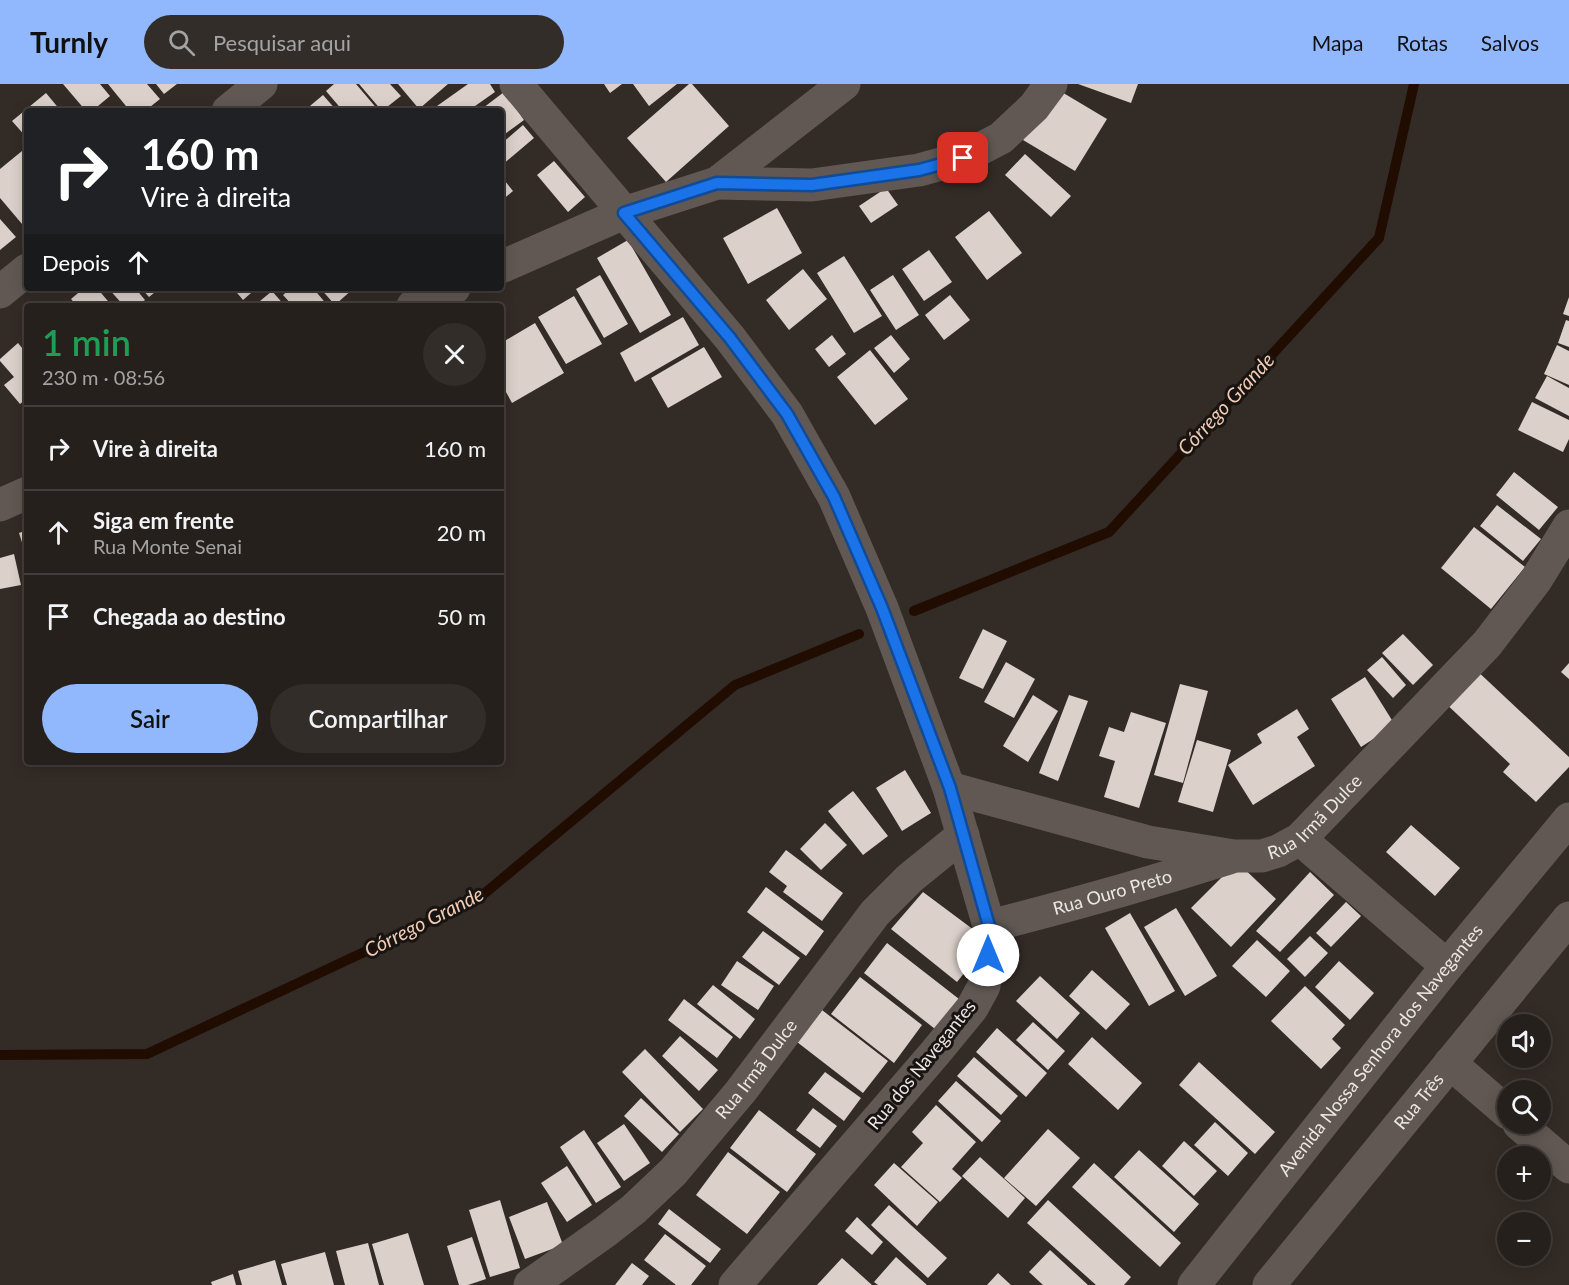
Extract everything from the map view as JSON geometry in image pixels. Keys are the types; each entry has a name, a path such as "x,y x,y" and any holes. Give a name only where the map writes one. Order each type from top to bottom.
{"street":[{"path":"232,108 261,84"},
{"name":"Rua dos Navegantes","path":"516,84 730,338 787,414 834,497 873,587 950,788 989,926 984,986 972,1008 735,1285"},
{"path":"717,183 844,84"},
{"path":"504,266 624,213 717,183 812,185 919,170 963,158 1001,138 1034,107 1051,84"},
{"path":"0,292 24,272"},
{"path":"420,303 447,291"},
{"path":"0,505 24,494"},
{"name":"Rua Irmã Dulce","path":"950,788 1148,842 1234,856 1262,856 1278,851 1300,839 1487,644 1536,580 1569,526"},
{"name":"Avenida Nossa Senhora dos Navegantes","path":"1194,1285 1447,966 1569,819"},
{"name":"Rua Irmã Dulce","path":"530,1285 606,1232 673,1172 741,1091 875,913 910,878 963,835"},
{"path":"1300,839 1447,966"},
{"name":"Rua Ouro Preto","path":"989,926 1110,895 1234,856"},
{"name":"Rua Três","path":"1279,1282 1450,1063 1569,918"},
{"path":"1450,1063 1497,1104"},
{"path":"1531,1134 1569,1167"}],"building":[{"path":"63,84 100,84 110,96 96,108 83,108"},
{"path":"108,84 147,84 160,99 149,108 128,108"},
{"path":"156,84 177,84 164,94"},
{"path":"334,84 356,84 376,108 340,108 326,91"},
{"path":"359,84 390,84 401,96 386,108 379,108"},
{"path":"398,84 448,84 420,108"},
{"path":"468,84 490,84 495,92 472,108 434,108"},
{"path":"604,84 622,84 610,93"},
{"path":"633,84 677,84 649,106"},
{"path":"689,84 692,84 729,126 666,182 627,138"},
{"path":"1078,84 1138,84 1131,103"},
{"path":"1055,88 1107,119 1075,171 1023,140"},
{"path":"504,92 524,120 504,135 504,108 483,108"},
{"path":"46,93 58,108 28,108"},
{"path":"323,95 334,108 308,108"},
{"path":"24,111 24,135 12,121"},
{"path":"523,125 534,138 504,163 504,141"},
{"path":"22,151 24,153 24,222 22,224 0,198 0,169"},
{"path":"1025,154 1071,196 1051,217 1005,175"},
{"path":"554,161 585,197 568,212 537,175"},
{"path":"504,180 513,191 504,198"},
{"path":"886,188 898,205 871,223 859,206"},
{"path":"777,208 802,253 748,284 723,238"},
{"path":"989,211 1022,253 987,280 955,237"},
{"path":"0,219 16,237 0,250"},
{"path":"628,240 671,315 640,333 597,258"},
{"path":"929,250 952,282 924,301 902,269"},
{"path":"844,256 882,316 854,333 817,273"},
{"path":"803,269 827,299 789,330 766,300"},
{"path":"600,275 628,324 604,338 576,289"},
{"path":"893,275 919,315 896,330 870,290"},
{"path":"80,291 100,291 110,303 74,303 71,299"},
{"path":"111,291 138,291 145,300 141,303 121,303"},
{"path":"144,291 156,291 149,297"},
{"path":"236,291 254,291 243,300"},
{"path":"272,291 282,303 258,303"},
{"path":"288,291 316,291 326,303 290,303 283,295"},
{"path":"323,291 351,291 337,303 333,303"},
{"path":"950,295 970,320 944,340 925,315"},
{"path":"574,296 602,344 566,364 538,317"},
{"path":"1569,297 1569,316 1563,314"},
{"path":"683,317 699,345 635,382 620,353"},
{"path":"1566,320 1569,321 1569,347 1558,343"},
{"path":"535,323 564,373 512,403 504,388 504,341"},
{"path":"832,335 846,354 829,367 815,349"},
{"path":"891,335 910,359 894,373 874,348"},
{"path":"18,343 24,350 24,401 20,404 4,385 14,377 0,359"},
{"path":"1557,345 1569,351 1569,385 1544,374"},
{"path":"704,347 722,377 668,408 651,378"},
{"path":"870,350 908,399 875,425 837,377"},
{"path":"1547,376 1569,388 1569,416 1535,398"},
{"path":"1532,402 1569,420 1569,439 1563,452 1518,430"},
{"path":"1514,472 1558,507 1539,530 1496,495"},
{"path":"1497,505 1541,539 1523,561 1480,526"},
{"path":"1474,527 1525,567 1491,609 1441,568"},
{"path":"24,531 24,549 19,533"},
{"path":"14,554 21,585 0,589 0,558"},
{"path":"983,629 1007,641 983,689 959,678"},
{"path":"1403,634 1433,665 1413,685 1382,653"},
{"path":"1382,657 1406,685 1393,698 1367,670"},
{"path":"1006,662 1035,679 1014,718 984,702"},
{"path":"1569,663 1569,679 1561,672"},
{"path":"1473,667 1569,757 1569,767 1536,802 1503,772 1510,764 1442,700"},
{"path":"1365,677 1395,725 1361,747 1331,699"},
{"path":"1180,684 1208,691 1183,783 1154,775"},
{"path":"1033,695 1058,711 1028,762 1003,746"},
{"path":"1069,695 1088,701 1058,781 1039,773"},
{"path":"1297,709 1309,729 1297,737 1315,766 1253,805 1228,765 1262,743 1257,734"},
{"path":"1131,712 1166,723 1139,808 1104,797 1115,761 1099,756 1109,727 1124,732"},
{"path":"1197,740 1231,750 1213,812 1178,802"},
{"path":"905,770 931,813 902,831 876,788"},
{"path":"853,791 888,836 863,855 828,811"},
{"path":"825,823 847,845 821,870 800,849"},
{"path":"1411,825 1460,868 1435,896 1386,852"},
{"path":"786,850 843,893 822,921 783,892 787,886 769,872"},
{"path":"1237,862 1276,899 1231,947 1191,908"},
{"path":"1310,872 1334,895 1280,952 1256,931"},
{"path":"766,887 824,931 806,956 747,912"},
{"path":"923,892 974,930 969,967 957,982 891,929"},
{"path":"1346,902 1361,916 1331,947 1316,933"},
{"path":"1176,908 1217,976 1185,996 1144,927"},
{"path":"1130,913 1175,991 1149,1006 1105,928"},
{"path":"763,931 800,958 779,985 742,957"},
{"path":"1310,936 1328,953 1305,977 1287,959"},
{"path":"1257,940 1290,971 1266,997 1232,966"},
{"path":"887,943 959,999 935,1029 864,973"},
{"path":"737,961 774,986 758,1010 721,985"},
{"path":"1339,961 1374,993 1350,1020 1315,987"},
{"path":"1092,970 1130,1004 1106,1030 1069,996"},
{"path":"1040,976 1080,1013 1057,1039 1016,1001"},
{"path":"860,977 922,1025 894,1063 831,1014"},
{"path":"713,985 755,1019 740,1039 697,1004"},
{"path":"1305,986 1345,1025 1332,1039 1341,1048 1321,1069 1271,1021"},
{"path":"684,999 733,1037 717,1058 668,1020"},
{"path":"822,1010 888,1061 863,1093 797,1042"},
{"path":"1033,1022 1065,1051 1048,1070 1016,1040"},
{"path":"997,1028 1047,1073 1026,1097 976,1052"},
{"path":"680,1036 718,1070 699,1091 662,1056"},
{"path":"1092,1037 1142,1083 1118,1110 1068,1064"},
{"path":"645,1049 703,1109 680,1132 622,1072"},
{"path":"974,1057 1018,1096 1001,1115 957,1076"},
{"path":"1199,1062 1275,1132 1255,1154 1179,1085"},
{"path":"825,1072 861,1098 844,1121 808,1093"},
{"path":"956,1081 1001,1121 982,1142 938,1101"},
{"path":"641,1098 679,1134 662,1152 624,1116"},
{"path":"936,1105 976,1142 952,1169 962,1178 940,1202 901,1167 923,1143 912,1132"},
{"path":"813,1108 837,1126 820,1148 796,1130"},
{"path":"759,1110 816,1154 787,1192 730,1148"},
{"path":"1215,1122 1248,1153 1228,1176 1194,1145"},
{"path":"624,1124 650,1163 624,1181 597,1143"},
{"path":"1048,1129 1080,1158 1036,1206 1004,1178"},
{"path":"584,1130 621,1187 596,1203 560,1147"},
{"path":"1184,1141 1217,1171 1194,1196 1162,1166"},
{"path":"1139,1150 1199,1204 1174,1232 1114,1177"},
{"path":"728,1152 780,1192 747,1234 696,1195"},
{"path":"980,1157 1025,1198 1008,1218 962,1176"},
{"path":"894,1163 938,1202 917,1226 874,1185"},
{"path":"1094,1163 1181,1243 1160,1267 1072,1187"},
{"path":"567,1166 592,1205 567,1222 541,1183"},
{"path":"500,1200 520,1268 490,1277 469,1210"},
{"path":"1048,1200 1131,1277 1124,1285 1096,1285 1027,1223"},
{"path":"547,1202 563,1245 525,1259 509,1217"},
{"path":"889,1205 947,1258 928,1278 871,1225"},
{"path":"669,1209 721,1249 710,1263 658,1224"},
{"path":"857,1217 883,1242 872,1255 845,1231"},
{"path":"408,1233 424,1285 384,1285 372,1244"},
{"path":"665,1234 706,1266 691,1285 676,1285 644,1260"},
{"path":"472,1237 486,1279 468,1285 459,1285 447,1246"},
{"path":"368,1243 379,1285 345,1285 336,1251"},
{"path":"1050,1250 1088,1285 1043,1285 1029,1272"},
{"path":"325,1252 334,1285 287,1285 281,1264"},
{"path":"896,1257 927,1285 878,1285 874,1282"},
{"path":"842,1258 872,1285 817,1285"},
{"path":"275,1260 282,1285 242,1285 238,1271"},
{"path":"632,1263 649,1276 642,1285 615,1285"},
{"path":"998,1273 1011,1285 987,1285"},
{"path":"233,1274 236,1285 212,1285 211,1282"}],"waterway":[{"name":"Córrego Grande","path":"914,611 1109,532 1379,238 1414,84"},
{"name":"Córrego Grande","path":"0,1055 147,1054 479,898 735,685 859,634"}],"route":[{"path":"963,158 919,170 812,185 717,183 624,213 730,338 787,414 834,497 882,608 950,788 989,926 988,955"}]}
